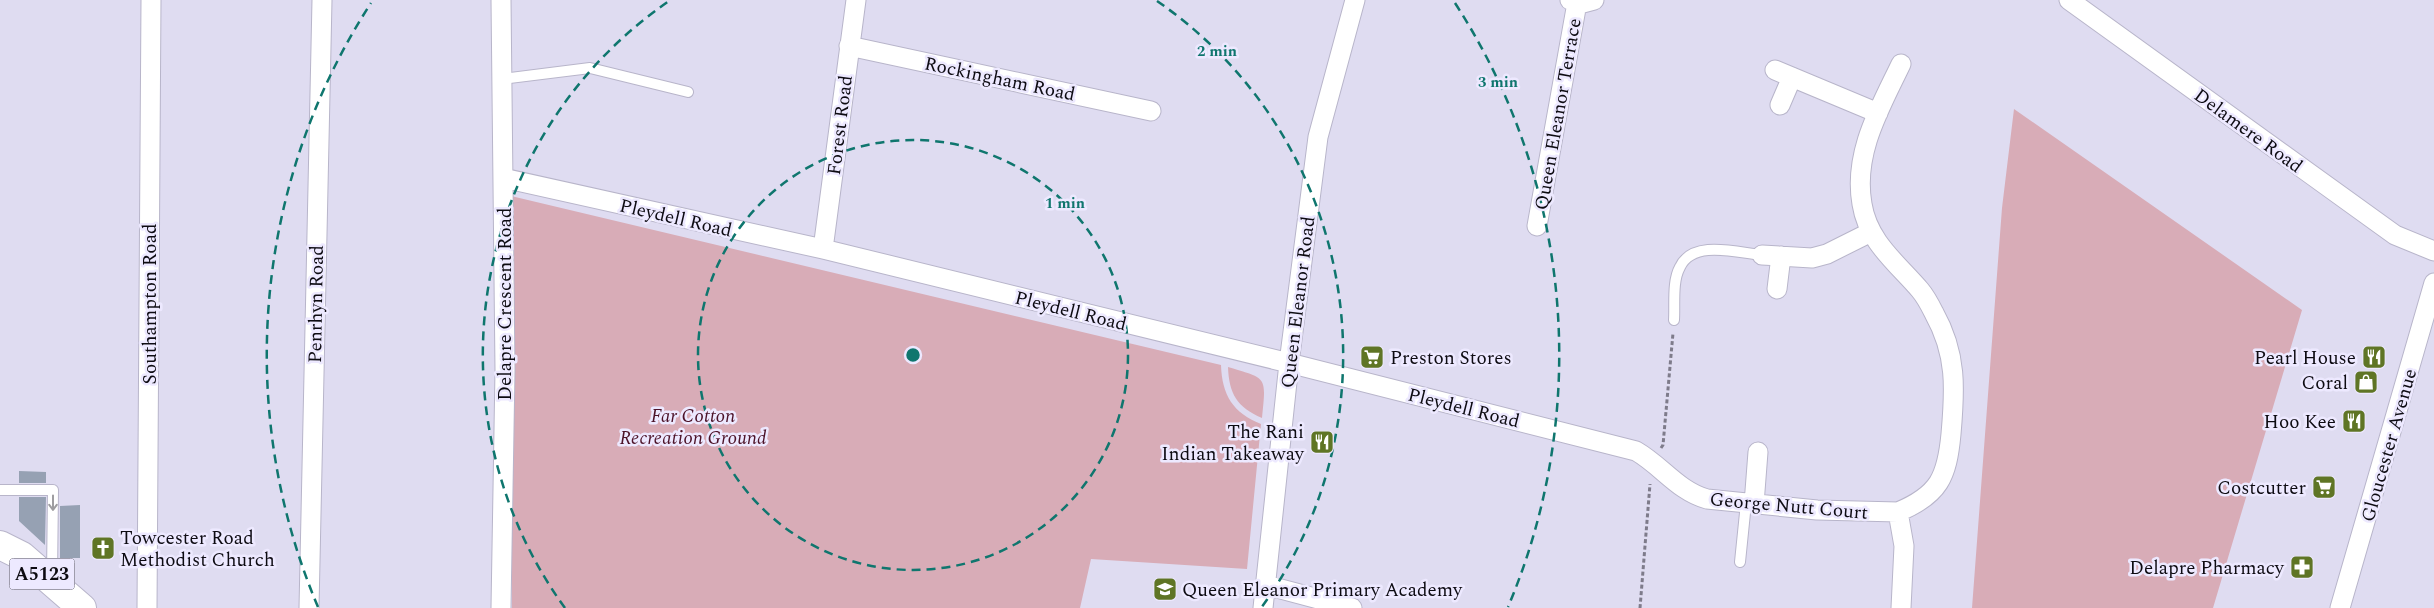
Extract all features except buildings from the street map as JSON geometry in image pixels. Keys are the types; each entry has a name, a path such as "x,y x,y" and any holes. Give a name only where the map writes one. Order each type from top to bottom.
{"main road":[{"name":"A5123","path":"0,545 22,556 56,595"},
{"name":"A5123","path":"0,561 56,595 82,608"}],"street":[{"name":"Southampton Road","path":"147,608 151,0"},
{"name":"Penrhyn Road","path":"308,608 322,0"},
{"name":"Delapre Crescent Road","path":"501,0 505,370 501,608"},
{"name":"Forest Road","path":"823,250 856,0"},
{"name":"Queen Eleanor Road","path":"1264,608 1289,363 1318,137 1354,0"},
{"name":"Delamere Road","path":"2069,0 2395,235 2434,250"},
{"name":"Queen Eleanor Terrace","path":"1537,226 1580,1"},
{"name":"Rockingham Road","path":"849,46 1151,111"},
{"path":"1901,64 1878,113 1862,157 1860,178 1862,205 1871,232 1882,249 1922,292 1949,345 1955,391 1948,461 1942,478 1931,493 1916,504 1898,512 1904,546 1901,608"},
{"path":"1775,70 1878,113"},
{"path":"1780,105 1792,77"},
{"name":"Pleydell Road","path":"503,178 823,250 1289,363 1636,451"},
{"path":"1762,255 1812,258 1827,254 1871,232"},
{"path":"1777,289 1781,256"},
{"name":"Gloucester Avenue","path":"2340,608 2434,282"},
{"name":"George Nutt Court","path":"1636,451 1652,460 1692,494 1707,499 1817,510 1898,512"},
{"path":"1750,504 1758,452"},
{"path":"1266,585 1352,608"}],"lane":[{"path":"502,79 590,68 688,92"},
{"path":"1674,320 1680,266 1692,253 1706,250 1762,255"},
{"path":"0,490 53,490 56,595"},
{"path":"1740,562 1750,504"}],"green space":[{"path":"2014,109 2302,310 2213,608 1972,608 2002,208"},
{"name":"Far Cotton Recreation Ground","path":"511,196 1221,365 1224,385 1231,402 1251,420 1261,424 1247,569 1091,559 1080,608 512,608"},
{"path":"1228,367 1251,374 1262,381 1264,394 1262,418 1246,409 1236,398 1230,385"}],"place":[{"name":"Preston Stores","path":"1372,357"},
{"name":"Pearl House","path":"2374,357"},
{"name":"Coral","path":"2366,382"},
{"name":"Hoo Kee","path":"2354,421"},
{"name":"The Rani Indian Takeaway","path":"1322,442"},
{"name":"Costcutter","path":"2324,487"},
{"name":"Towcester Road Methodist Church","path":"103,548"},
{"name":"Delapre Pharmacy","path":"2302,567"},
{"name":"Queen Eleanor Primary Academy","path":"1165,589"}]}
